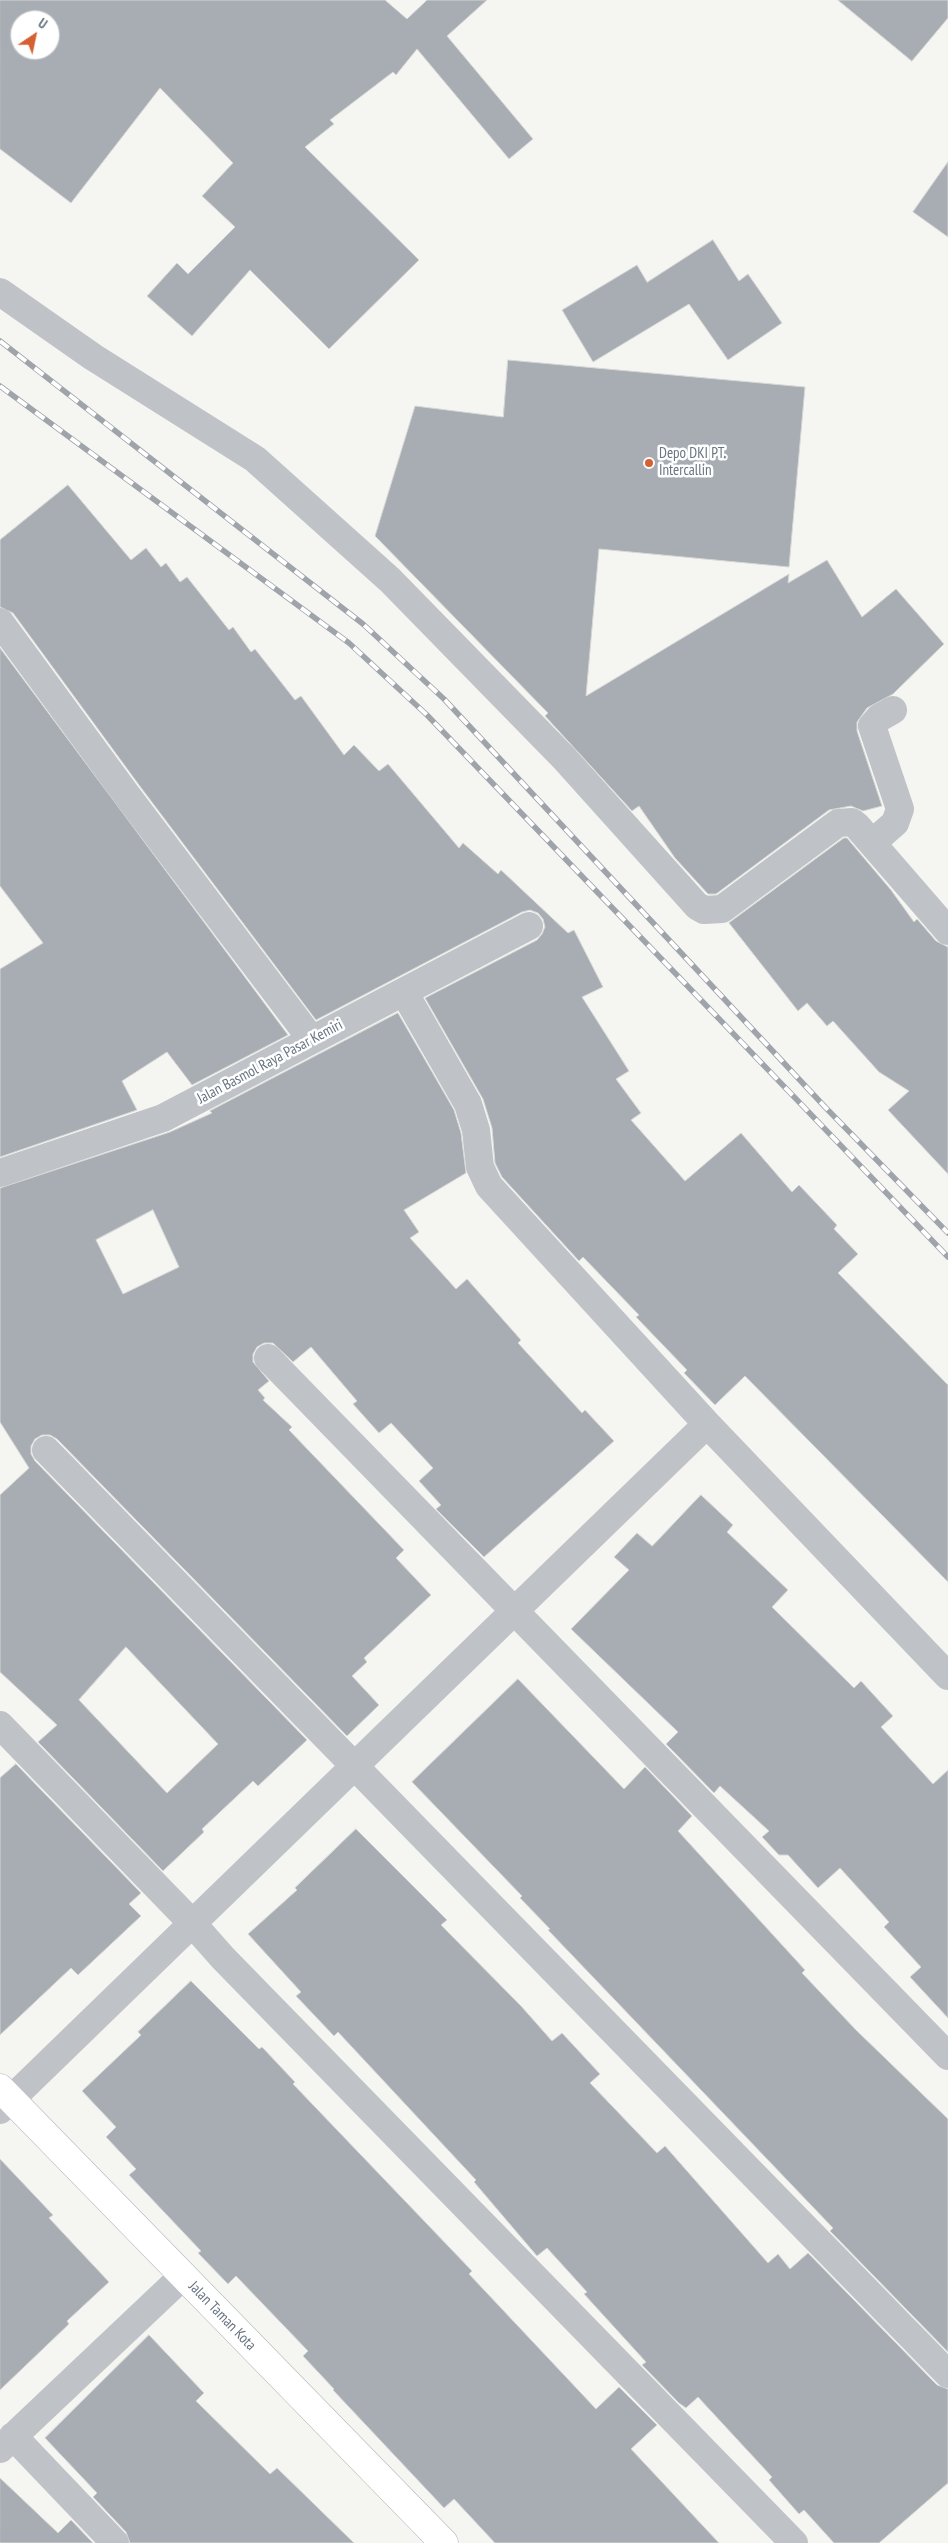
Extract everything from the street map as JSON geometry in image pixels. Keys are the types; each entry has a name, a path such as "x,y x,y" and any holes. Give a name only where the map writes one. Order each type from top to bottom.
{"street":[{"path":"0,292 93,357 255,459 390,580 564,758 697,906 704,910 722,909 838,823 852,822 872,842 948,931"},
{"path":"0,622 126,794 312,1040"},
{"path":"872,842 895,823 900,809 872,726 879,718 893,710"},
{"name":"Jalan Basmol Raya Pasar Kemiri","path":"0,1173 163,1118 529,926"},
{"path":"404,992 468,1104 476,1130 480,1167 489,1186 707,1424 948,1676"},
{"path":"268,1358 948,2056"},
{"path":"4,2099 192,1923 707,1424"},
{"path":"46,1450 948,2374"},
{"path":"0,1725 192,1923 223,1958 794,2543"},
{"name":"Jalan Taman Kota","path":"4,2099 183,2276 444,2543"},
{"path":"114,2543 7,2443 183,2276"}],"building":[{"path":"0,0 385,0 407,19 427,0 487,0 447,36 533,139 509,159 417,49 396,75 393,72 330,120 334,124 305,147 419,260 329,349 250,270 192,336 147,296 177,263 188,274 235,227 202,196 233,163 160,88 71,203 0,149"},
{"path":"838,0 948,0 948,18 912,61"},
{"path":"948,162 948,237 913,212"},
{"path":"713,240 739,281 748,274 782,323 728,360 689,304 593,362 562,310 637,265 647,282"},
{"path":"508,360 805,387 789,567 599,549 586,696 789,574 788,583 827,560 862,617 896,589 944,644 893,694 867,708 857,722 857,731 882,806 863,811 851,806 829,810 716,894 708,894 675,858 639,806 632,811 545,716 548,713 375,536 415,406 503,417"},
{"path":"68,485 131,560 146,548 161,567 166,563 180,582 187,577 229,630 233,627 251,652 255,649 295,700 301,696 344,755 354,745 379,771 388,764 459,848 463,843 498,874 501,870 568,933 574,930 603,987 582,997 629,1071 616,1079 641,1113 631,1120 685,1181 741,1133 792,1192 799,1185 837,1225 834,1229 858,1254 838,1273 948,1385 948,1582 745,1376 715,1405 684,1373 687,1370 636,1317 639,1315 583,1257 579,1261 502,1177 495,1163 492,1128 483,1099 425,998 537,940 545,927 543,919 538,913 530,910 522,912 316,1020 139,785 13,613 0,607 0,540"},
{"path":"0,648 288,1035 192,1085 167,1052 122,1081 137,1110 0,1157 0,969 43,943 0,886"},
{"path":"844,838 847,838 891,890 914,922 917,919 936,941 948,947 948,1174 888,1110 909,1091 879,1072 833,1021 827,1026 807,1003 798,1011 729,923"},
{"path":"398,1013 454,1110 461,1133 466,1173 404,1210 419,1232 410,1238 456,1289 467,1279 521,1340 518,1343 582,1413 585,1410 614,1441 484,1557 436,1509 441,1505 419,1481 433,1468 391,1423 379,1433 353,1404 357,1401 311,1347 293,1362 273,1343 264,1343 257,1347 253,1354 253,1362 269,1381 258,1390 265,1398 263,1400 292,1427 289,1430 404,1550 396,1558 431,1595 364,1658 367,1662 352,1676 379,1705 347,1736 57,1439 50,1435 42,1435 35,1439 31,1446 31,1454 35,1461 307,1740 258,1786 253,1781 202,1829 204,1832 163,1871 38,1742 57,1725 0,1672 0,1495 29,1468 0,1422 0,1188 170,1132 212,1113 210,1111","holes":["153,1210 179,1267 123,1294 96,1240","126,1647 218,1744 167,1793 79,1700"]},
{"path":"701,1495 733,1525 727,1532 788,1590 772,1607 854,1688 861,1681 893,1716 881,1727 933,1784 948,1770 948,2018 910,1977 921,1967 884,1927 889,1922 840,1868 818,1888 788,1855 779,1855 762,1837 769,1831 720,1786 714,1793 666,1744 678,1732 571,1629 629,1570 614,1557 637,1533 652,1546"},
{"path":"518,1679 624,1789 645,1767 692,1816 678,1831 805,1970 802,1973 856,2030 948,2119 948,2352 830,2231 833,2228 548,1930 550,1929 520,1898 522,1896 412,1782"},
{"path":"16,1764 141,1893 129,1904 141,1916 78,1975 71,1968 0,2035 0,1778"},
{"path":"356,1829 447,1920 441,1925 521,2006 552,2041 562,2033 600,2074 590,2083 657,2153 665,2146 768,2263 778,2254 790,2269 808,2253 937,2385 948,2389 948,2483 879,2543 834,2543 804,2510 799,2514 769,2480 772,2477 698,2397 686,2408 679,2403 642,2365 646,2362 584,2294 587,2292 547,2248 537,2256 474,2182 476,2180 338,2032 334,2036 296,1996 301,1992 248,1934 297,1890 295,1888"},
{"path":"191,1981 259,2049 262,2047 295,2082 293,2084 472,2271 469,2274 596,2409 619,2387 657,2425 631,2449 719,2543 495,2543 454,2499 444,2508 333,2390 303,2356 308,2351 236,2276 228,2284 198,2253 201,2251 129,2175 136,2169 106,2137 116,2127 82,2091 141,2035 138,2032"},
{"path":"0,2159 53,2215 49,2218 109,2282 67,2321 69,2324 0,2390"},
{"path":"149,2335 204,2393 196,2401 270,2474 277,2468 354,2543 130,2543 126,2532 93,2497 97,2493 45,2438"},
{"path":"0,2478 58,2533 71,2520 93,2543 0,2543"}],"railway":[{"path":"0,341 363,624 444,699 825,1107 948,1233"},
{"path":"0,386 349,643 427,715 948,1257"}],"place":[{"name":"Depo DKI PT. Intercallin","path":"649,463"}]}
